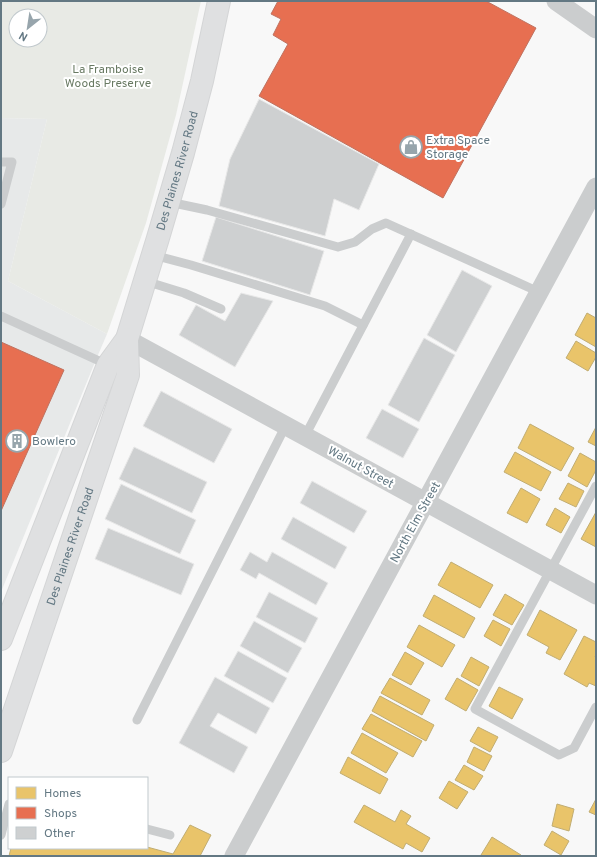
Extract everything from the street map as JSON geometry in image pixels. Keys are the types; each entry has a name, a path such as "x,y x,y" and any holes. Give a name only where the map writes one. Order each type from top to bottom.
{"main road":[{"name":"Des Plaines River Road","path":"3,627 108,365 126,339 169,202 202,81 219,1"},
{"name":"Des Plaines River Road","path":"1,751 128,375 126,339"}],"street":[{"path":"556,1 596,29"},
{"name":"North Elm Street","path":"234,856 539,292 595,193"},
{"name":"Walnut Street","path":"126,339 596,595"}],"lane":[{"path":"1,162 12,162 1,204"},
{"path":"169,202 207,210 338,247 355,242 372,229 386,223 539,292"},
{"path":"305,436 411,234"},
{"path":"153,255 325,306 363,325"},
{"path":"145,281 184,293 221,309"},
{"path":"1,316 108,365"},
{"path":"137,720 286,425"},
{"path":"596,486 475,709 559,755 574,748 596,707"},
{"path":"1,835 8,807"},
{"path":"148,829 170,835"}],"shaded area":[{"path":"1,118 47,119 8,281 107,334 1,592"}],"green space":[{"name":"La Framboise Woods Preserve","path":"1,1 201,1 176,115 146,223 107,334 8,281 47,119 1,118"}],"building: Homes":[{"path":"587,313 596,318 596,347 575,335"},
{"path":"576,341 596,353 596,357 588,371 566,358"},
{"path":"530,424 574,448 561,471 518,448"},
{"path":"596,427 596,446 588,442"},
{"path":"515,452 551,472 541,491 504,472"},
{"path":"580,453 596,462 596,470 587,487 568,476"},
{"path":"568,483 584,491 576,507 559,499"},
{"path":"521,488 540,499 527,523 507,513"},
{"path":"555,508 570,517 561,533 546,525"},
{"path":"596,512 596,547 581,539"},
{"path":"451,562 493,585 480,608 438,585"},
{"path":"505,594 524,605 512,625 493,615"},
{"path":"434,595 475,618 464,638 423,616"},
{"path":"540,610 577,630 560,660 546,653 549,647 527,635"},
{"path":"493,620 510,629 501,646 484,636"},
{"path":"419,625 455,645 442,667 407,647"},
{"path":"584,636 596,642 596,686 589,683 587,687 564,674"},
{"path":"405,652 424,663 411,685 392,675"},
{"path":"471,657 489,667 479,686 461,676"},
{"path":"390,678 430,700 422,715 381,693"},
{"path":"457,678 478,690 466,711 445,699"},
{"path":"499,687 523,699 512,719 489,706"},
{"path":"380,696 434,725 426,741 372,711"},
{"path":"371,714 422,741 413,757 362,729"},
{"path":"478,727 498,737 490,752 470,741"},
{"path":"362,733 398,753 386,773 351,753"},
{"path":"474,747 492,756 484,771 467,762"},
{"path":"348,757 388,779 380,794 340,773"},
{"path":"464,765 483,776 474,790 455,780"},
{"path":"449,781 468,792 457,809 439,798"},
{"path":"596,799 596,815 589,812"},
{"path":"557,804 574,809 569,831 552,826"},
{"path":"364,805 395,822 401,810 411,816 406,824 430,838 422,852 406,843 403,849 354,822"},
{"path":"190,825 211,835 200,856 9,856 11,849 148,849 148,847 173,854"},
{"path":"552,831 569,841 561,855 544,845"},
{"path":"492,837 521,855 521,856 481,855"}],"building: Shops":[{"name":"Extra Space Storage","path":"278,1 486,1 536,28 443,198 259,96 288,44 273,35 281,19 271,14"},
{"name":"Bowlero","path":"1,342 64,370 1,511"}],"building: Other":[{"path":"259,99 379,164 359,210 334,199 325,236 219,206 230,159"},
{"path":"216,217 324,251 310,295 202,261"},
{"path":"462,270 492,286 456,352 427,335"},
{"path":"241,293 273,301 235,367 179,335 196,305 225,321"},
{"path":"424,338 455,355 419,422 388,405"},
{"path":"161,391 232,429 214,463 143,426"},
{"path":"382,409 419,429 403,458 366,438"},
{"path":"134,447 207,482 192,513 119,479"},
{"path":"312,481 367,511 354,533 300,503"},
{"path":"121,484 196,520 180,554 105,519"},
{"path":"293,517 347,547 335,569 281,539"},
{"path":"108,528 194,564 181,595 95,559"},
{"path":"250,552 267,562 272,552 328,583 316,605 259,573 256,579 240,570"},
{"path":"269,592 318,618 305,643 256,617"},
{"path":"254,621 302,648 288,673 240,646"},
{"path":"238,651 287,678 273,703 224,676"},
{"path":"215,677 270,708 256,734 218,713 210,726 248,747 234,773 179,743"}],"place":[{"name":"Extra Space Storage","path":"411,147"},
{"name":"Bowlero","path":"17,441"}]}
